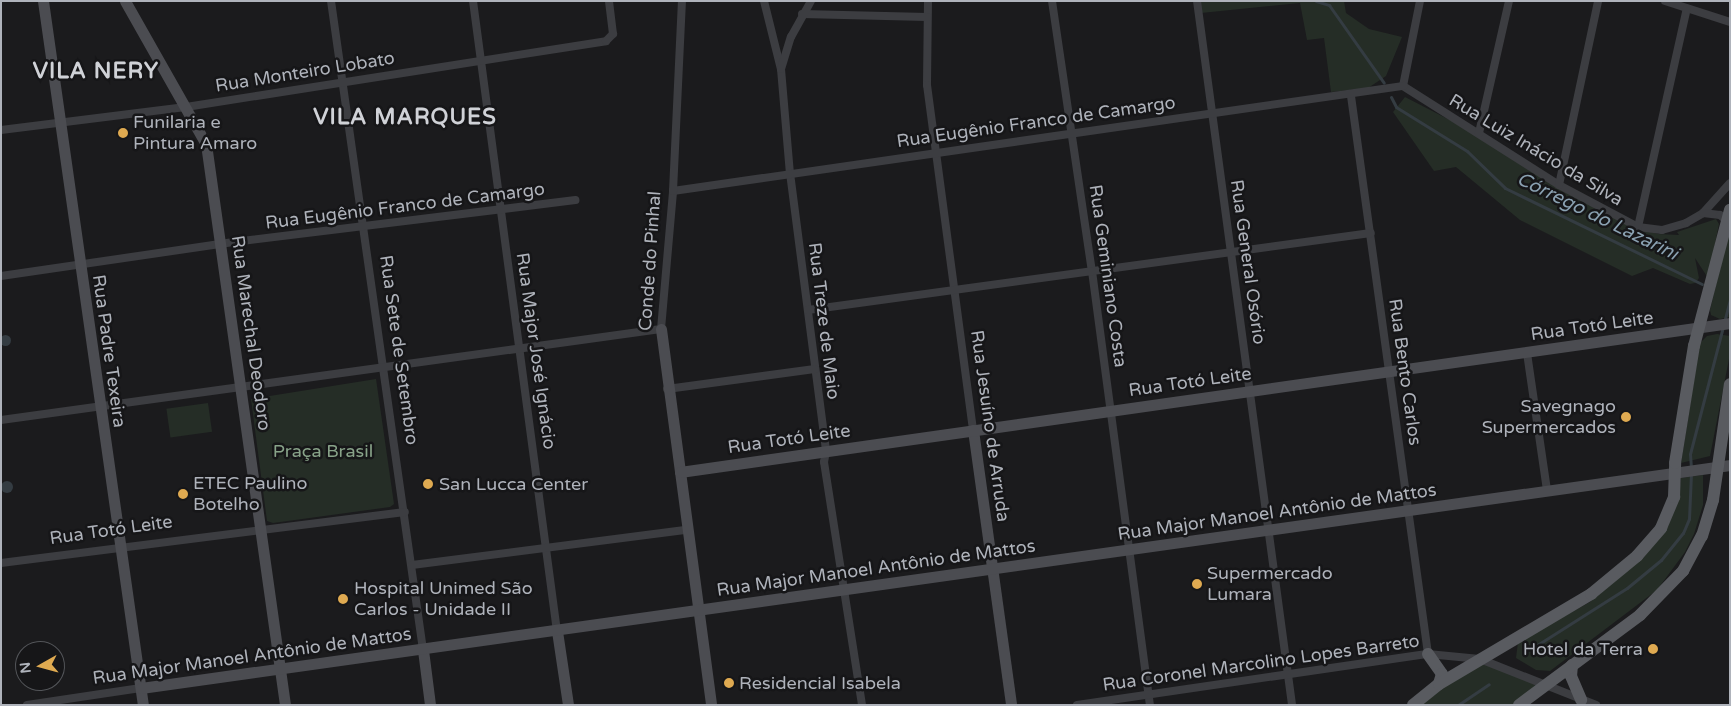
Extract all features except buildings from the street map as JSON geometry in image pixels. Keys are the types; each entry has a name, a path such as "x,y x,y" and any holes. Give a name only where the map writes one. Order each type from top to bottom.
{"main road":[{"path":"1413,705 1438,684 1571,608 1637,556 1657,534 1670,512 1679,472 1685,394 1728,216"},
{"path":"1519,705 1640,614 1683,571 1709,516 1730,384"},
{"path":"1428,654 1442,674 1438,684"},
{"path":"1572,665 1571,676 1581,700"}],"street":[{"name":"Rua Padre Texeira","path":"43,1 79,265 144,705"},
{"name":"Rua Marechal Deodoro","path":"125,1 206,144 285,705"},
{"name":"Rua Sete de Setembro","path":"331,1 382,366 405,512 430,705"},
{"name":"Rua Major José Ignácio","path":"473,1 499,210 568,705"},
{"name":"Rua Monteiro Lobato","path":"1,130 186,107 342,81 481,62 612,38 609,1"},
{"name":"Conde do Pinhal","path":"682,1 673,191 661,329 667,389 700,610 711,705"},
{"name":"Rua Treze de Maio","path":"764,1 781,69 790,173 826,451 824,462 846,589 862,705"},
{"path":"781,69 802,14 810,1"},
{"name":"Rua Jesuíno de Arruda","path":"928,1 927,85 934,151 1011,705"},
{"name":"Rua Geminiano Costa","path":"1052,1 1112,411 1150,705"},
{"name":"Rua General Osório","path":"1197,1 1292,705"},
{"path":"1403,86 1420,1"},
{"path":"1479,134 1509,1"},
{"path":"1559,186 1598,1"},
{"path":"1665,1 1730,22"},
{"path":"1638,227 1687,8"},
{"path":"802,14 927,17"},
{"path":"1718,19 1730,17"},
{"name":"Rua Eugênio Franco de Camargo","path":"673,191 934,151 1213,112 1351,96 1403,86"},
{"name":"Rua Luiz Inácio da Silva","path":"1403,86 1559,186 1638,227 1668,229 1703,213 1730,183"},
{"name":"Rua Bento Carlos","path":"1351,96 1428,654"},
{"name":"Rua Eugênio Franco de Camargo","path":"1,276 221,244 575,200"},
{"path":"1703,213 1728,216"},
{"path":"808,310 1370,233"},
{"name":"Rua Totó Leite","path":"680,472 1702,329 1730,323"},
{"path":"1,420 661,329"},
{"path":"1527,353 1547,490"},
{"path":"667,389 815,369"},
{"name":"Rua Major Manoel Antônio de Mattos","path":"27,705 280,668 423,650 846,589 1130,551 1718,466"},
{"name":"Rua Totó Leite","path":"1,563 120,546 405,512"},
{"path":"412,565 687,530"},
{"name":"Rua Coronel Marcolino Lopes Barreto","path":"1077,705 1428,654 1480,659 1596,705"}],"green space":[{"path":"1199,1 1344,1 1346,13 1369,29 1402,37 1386,76 1368,88 1331,92 1324,38 1307,40 1300,3 1201,13"},
{"path":"1405,97 1475,133 1557,188 1636,228 1658,234 1679,235 1677,232 1716,219 1719,224 1708,278 1695,258 1699,278 1695,283 1690,284 1653,268 1632,276 1520,220 1456,167 1434,171 1393,112"},
{"path":"1730,227 1730,317 1720,319 1711,315 1710,310"},
{"path":"1717,334 1730,336 1730,354 1710,456 1681,463 1700,343 1707,336"},
{"name":"Praça Brasil","path":"376,379 394,504 390,507 273,523 267,521 251,399"},
{"path":"208,403 212,432 170,438 166,409"},
{"path":"1703,475 1703,505 1694,534 1685,552 1657,590 1550,671 1536,670 1516,658 1518,642 1590,602 1643,558 1668,526 1678,500 1681,478"},
{"path":"1480,659 1543,685 1519,705 1413,705"}],"shaded area":[{"path":"5,334 11,340 5,346 -1,340"},
{"path":"5,481 9,481 13,487 9,493 5,493 1,489 1,485"}],"waterway":[{"name":"Córrego do Lazarini","path":"1316,1 1329,5 1384,83"},
{"name":"Córrego do Lazarini","path":"1391,97 1396,107 1467,151 1505,188 1702,284"},
{"path":"1691,468 1690,454 1730,299"},
{"path":"1534,647 1627,588 1661,560 1683,533 1689,519 1691,474"},
{"path":"1458,705 1489,684"}],"place":[{"name":"Funilaria e Pintura Amaro","path":"123,133"},
{"name":"Savegnago Supermercados","path":"1626,417"},
{"name":"San Lucca Center","path":"428,484"},
{"name":"ETEC Paulino Botelho","path":"183,494"},
{"name":"Supermercado Lumara","path":"1197,584"},
{"name":"Hospital Unimed São Carlos - Unidade II","path":"343,599"},
{"name":"Hotel da Terra","path":"1653,649"},
{"name":"Residencial Isabela","path":"729,683"}],"district":[{"name":"VILA NERY","path":"96,72"},
{"name":"VILA MARQUES","path":"405,118"}]}
